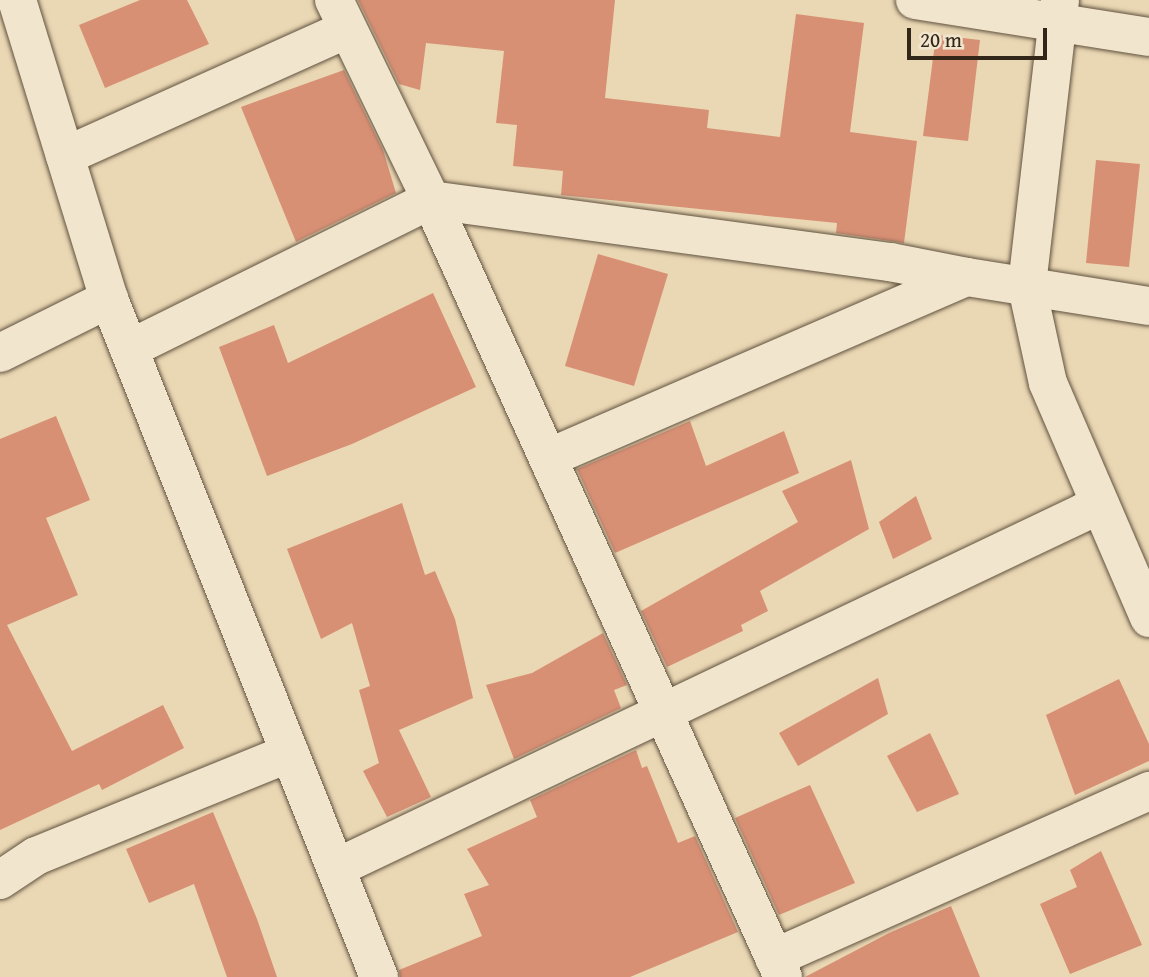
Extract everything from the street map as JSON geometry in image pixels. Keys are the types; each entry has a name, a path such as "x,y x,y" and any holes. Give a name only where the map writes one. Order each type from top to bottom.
{"street":[{"path":"17,0 109,299 379,977"},
{"path":"915,0 1058,12 1149,37"},
{"path":"1058,12 1027,287 1048,383 1149,618"},
{"path":"65,156 340,15 431,200 778,968 1149,791"},
{"path":"129,349 431,200 876,260 1149,306"},
{"path":"548,458 967,276"},
{"path":"0,353 109,299"},
{"path":"336,868 1099,505"},
{"path":"0,880 36,856 290,753"}],"building":[{"path":"140,0 187,0 209,44 105,88 79,25"},
{"path":"358,0 615,0 605,98 709,110 707,128 780,137 796,14 864,23 850,132 917,141 904,243 836,233 837,223 561,195 563,171 513,166 517,125 496,123 504,51 426,43 420,90 399,84"},
{"path":"936,35 980,40 968,141 923,136"},
{"path":"344,70 383,150 396,193 296,242 241,107"},
{"path":"1096,160 1140,164 1129,267 1086,263"},
{"path":"598,254 668,274 634,386 565,366"},
{"path":"433,293 476,387 352,444 267,476 219,347 274,325 288,363"},
{"path":"56,416 90,500 46,518 78,595 7,625 72,751 163,705 184,748 102,790 99,784 0,830 0,439"},
{"path":"690,421 706,466 784,431 799,473 615,553 577,469"},
{"path":"851,460 869,529 760,591 768,611 741,625 743,631 667,667 641,611 798,522 782,491"},
{"path":"916,496 932,539 893,559 879,522"},
{"path":"402,503 425,575 435,571 455,619 473,698 399,730 431,797 387,817 363,771 379,763 359,690 370,686 352,623 321,639 287,549"},
{"path":"603,633 627,685 614,690 621,708 514,759 486,685 532,673"},
{"path":"878,678 888,714 798,766 779,733"},
{"path":"1119,679 1149,744 1149,761 1075,795 1046,715"},
{"path":"930,733 959,794 917,812 887,756"},
{"path":"636,750 642,768 647,766 678,843 695,836 738,932 630,977 400,977 399,970 482,936 464,894 489,885 467,849 537,817 530,800"},
{"path":"810,785 855,883 779,915 735,818"},
{"path":"213,812 257,919 277,977 227,977 194,884 149,903 126,849"},
{"path":"1101,851 1142,945 1070,974 1040,904 1077,887 1070,870"},
{"path":"951,906 980,977 805,977 889,933"}]}
